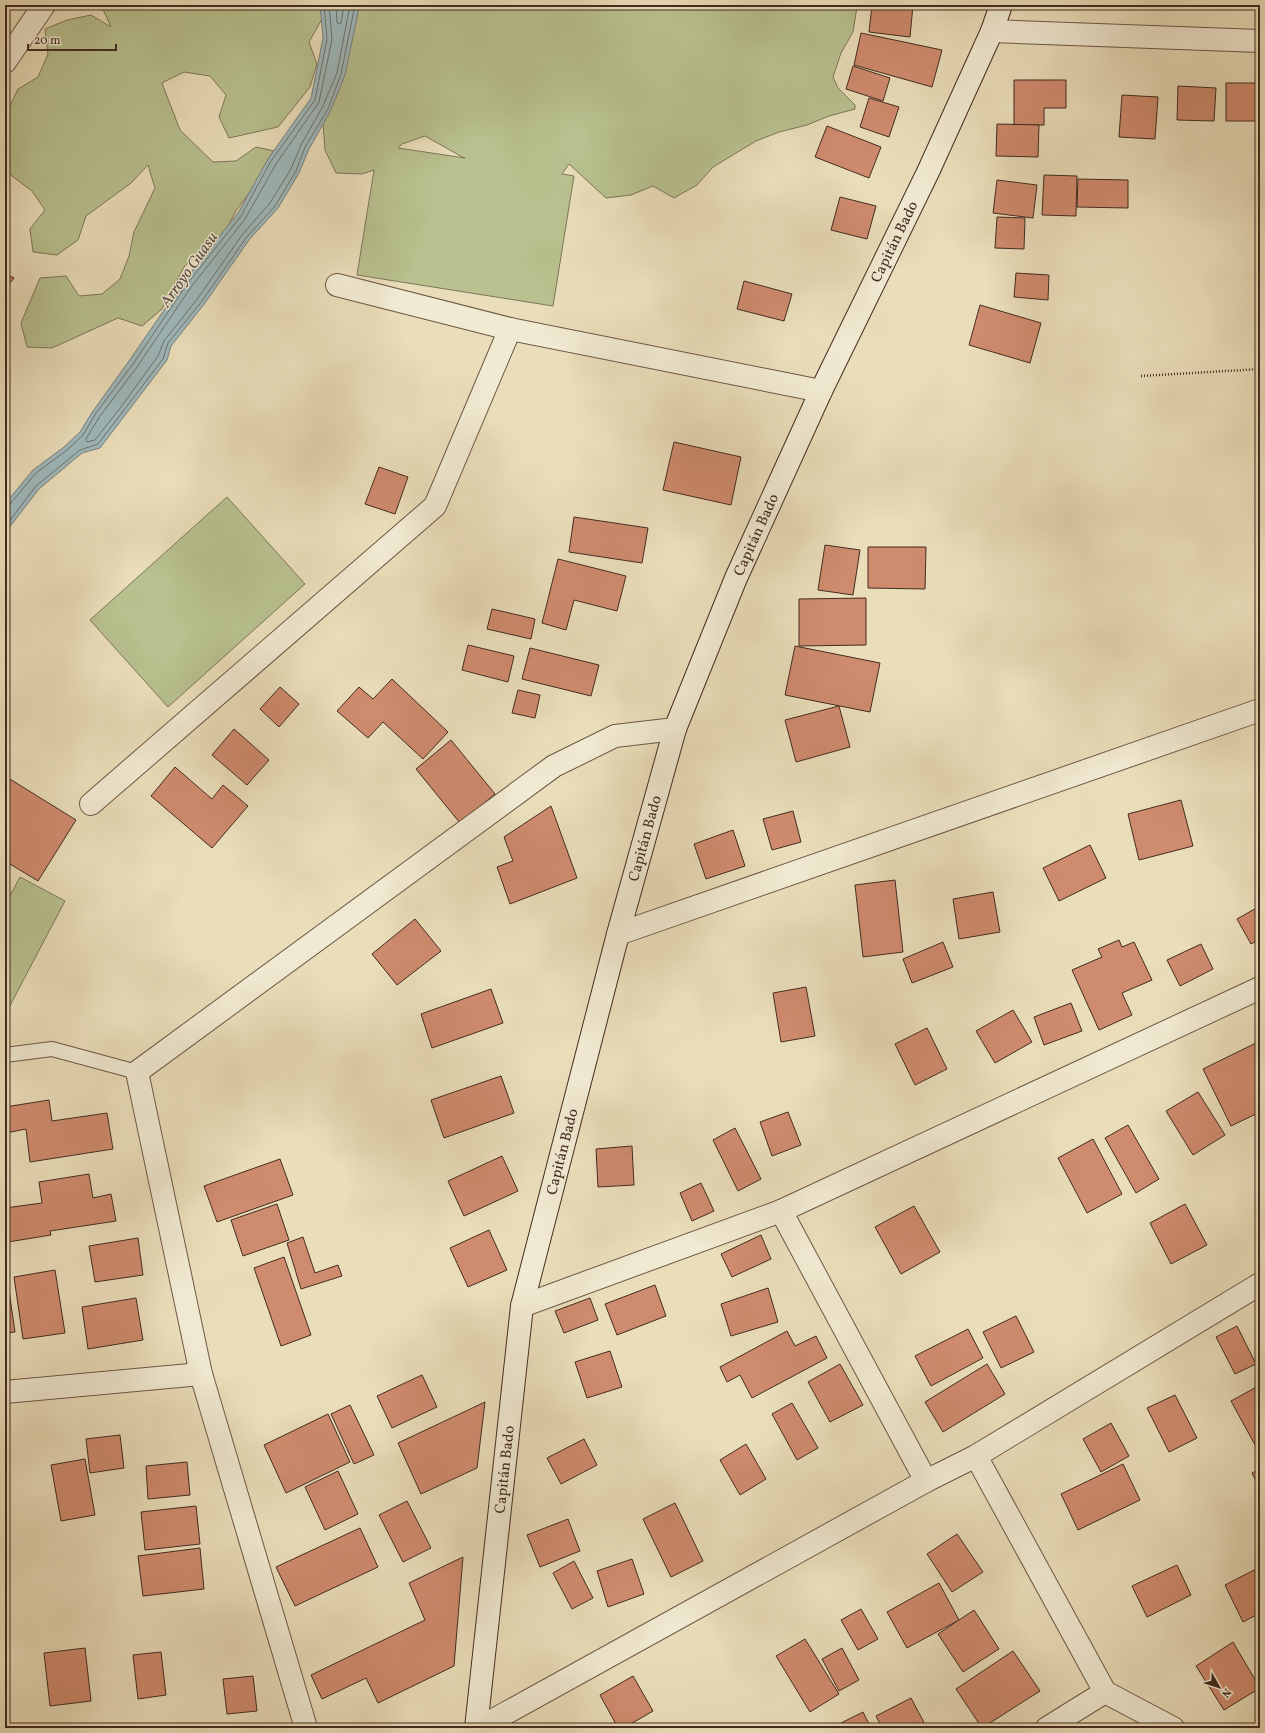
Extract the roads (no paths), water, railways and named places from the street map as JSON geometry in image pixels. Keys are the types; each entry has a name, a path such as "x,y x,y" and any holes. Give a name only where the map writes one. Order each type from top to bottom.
{"street":[{"path":"5,62 44,5"},
{"name":"Capitán Bado","path":"477,1728 522,1306 618,934 675,729 736,578 821,391 928,172 992,31 1001,5"},
{"path":"992,31 1260,41"},
{"path":"337,284 510,329 821,391"},
{"path":"91,804 435,506 510,329"},
{"path":"618,934 1260,710"},
{"path":"306,1728 201,1374 136,1072 554,766 615,736 675,729"},
{"path":"522,1306 781,1211 1260,988"},
{"path":"781,1211 926,1481"},
{"path":"477,1728 926,1481 976,1456 1260,1284"},
{"path":"5,1392 201,1374"},
{"path":"976,1456 1105,1692 1173,1728"},
{"path":"1048,1728 1105,1692"}],"lane":[{"path":"5,1055 52,1049 136,1072"}],"water":[{"path":"320,5 359,5 359,8 345,75 331,110 309,149 299,173 278,208 249,240 205,303 171,346 167,360 100,448 82,453 39,489 5,533 5,504 33,470 64,447 80,432 93,411 184,281 238,213 268,159 311,98 323,38"}],"water label":[{"name":"Arroyo Guasu","path":"188,269"}]}
